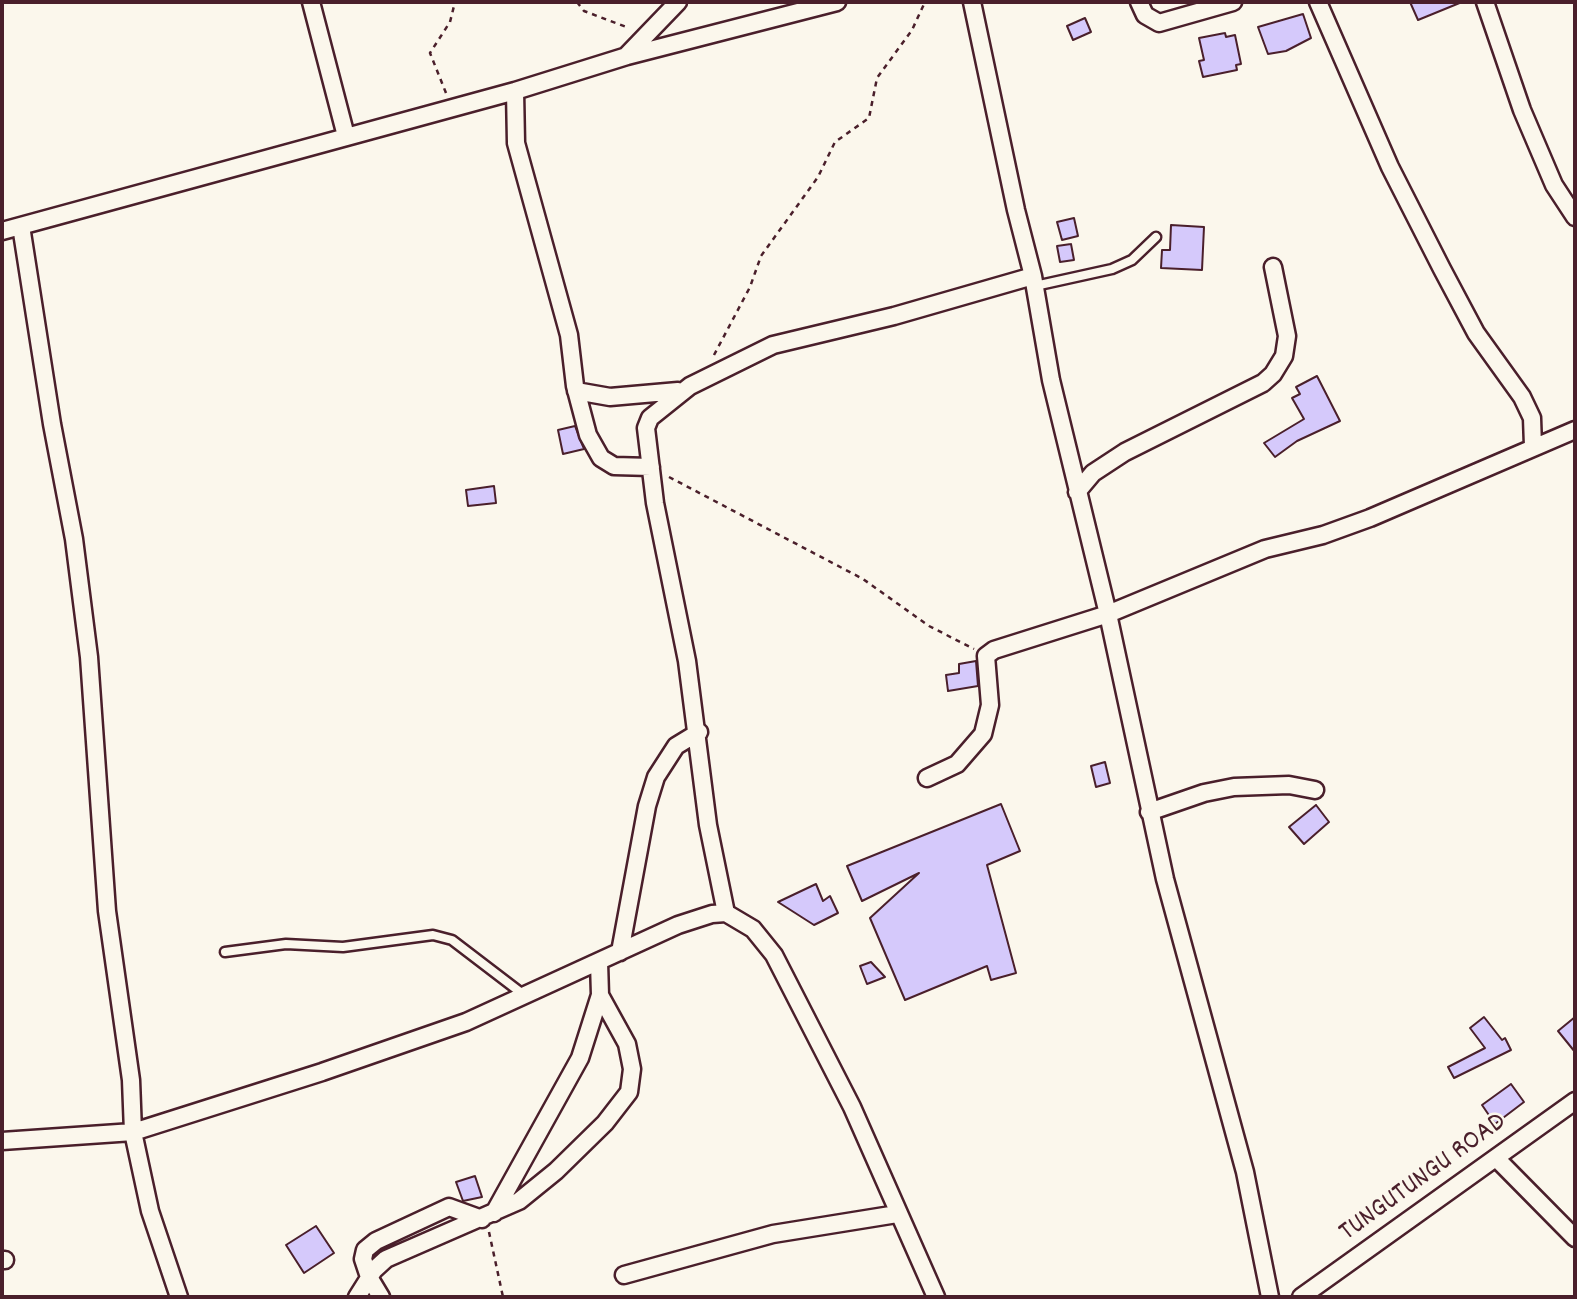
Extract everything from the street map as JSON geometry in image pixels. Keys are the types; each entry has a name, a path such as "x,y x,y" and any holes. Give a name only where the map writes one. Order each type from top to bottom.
{"street":[{"path":"311,2 346,136"},
{"path":"626,55 678,2"},
{"path":"2,231 451,106 515,91 626,55 836,2"},
{"path":"972,2 1016,210 1034,281 1051,380 1108,614 1149,813 1185,957 1245,1172 1270,1297"},
{"path":"1139,2 1150,21 1160,23 1233,2"},
{"path":"1318,2 1390,167 1442,269 1476,333 1522,397 1532,418 1533,446"},
{"path":"1485,2 1532,136 1554,185 1575,217"},
{"path":"515,91 516,143 569,335 576,391 588,435 601,458 614,466 650,467"},
{"path":"21,226 52,424 74,539 89,657 107,911 129,1067 133,1132 150,1211 179,1297"},
{"path":"1077,492 1093,472 1125,452 1263,383 1273,374 1284,356 1287,336 1273,267"},
{"path":"726,913 708,825 699,732 650,467 646,428 650,418 682,391 773,345 1034,281"},
{"path":"576,391 610,397 682,391"},
{"path":"927,778 957,764 983,734 990,705 986,656 1010,643 1108,614 1265,549 1323,535 1370,518 1575,430"},
{"path":"620,952 648,806 656,778 676,746 699,732"},
{"path":"1149,813 1204,793 1234,787 1289,785 1315,790"},
{"path":"2,1141 133,1132 400,1045 526,997 678,925 712,914 726,913 753,929 775,955 852,1107 897,1214 936,1297"},
{"path":"488,1216 580,1058 600,995 599,962"},
{"path":"357,1297 386,1259 519,1201 556,1171 605,1123 629,1091 632,1069 627,1044 616,1017 600,995"},
{"name":"TUNGUTUNGU ROAD","path":"1301,1297 1575,1101"},
{"path":"1497,1159 1575,1238"},
{"path":"381,1297 369,1278 363,1259 365,1250 405,1226 449,1207 488,1216"},
{"path":"624,1275 774,1234 897,1214"}],"lane":[{"path":"1034,281 1112,269 1132,260 1156,237"},
{"path":"225,952 286,944 343,947 433,935 452,940 526,997"}],"path":[{"path":"451,106 430,53 450,22 455,2"},
{"path":"577,2 584,11 647,35"},
{"path":"704,378 750,287 761,256 818,177 835,142 869,118 877,78 912,30 925,2"},
{"path":"650,467 863,579 929,626 986,656"},
{"path":"488,1216 497,1279 503,1297"}],"building":[{"path":"1410,2 1462,2 1418,20"},
{"path":"1303,14 1311,38 1286,51 1268,54 1258,27"},
{"path":"1085,18 1091,32 1073,40 1067,26"},
{"path":"1225,33 1226,37 1235,35 1241,64 1236,65 1237,70 1203,77 1199,61 1204,60 1199,38"},
{"path":"1074,218 1078,236 1062,240 1057,222"},
{"path":"1171,225 1204,227 1202,270 1161,268 1162,250 1170,250"},
{"path":"1071,244 1074,260 1060,262 1057,246"},
{"path":"1317,376 1340,421 1297,441 1275,457 1264,443 1304,419 1292,398 1300,394 1296,387"},
{"path":"575,426 584,449 563,454 558,430"},
{"path":"494,486 496,503 468,506 466,490"},
{"path":"976,661 978,686 948,691 946,675 959,673 959,664"},
{"path":"1105,762 1110,783 1096,787 1091,766"},
{"path":"1001,804 1020,851 987,865 1016,973 991,980 987,966 905,1000 870,918 919,873 862,901 847,866"},
{"path":"1316,805 1329,822 1304,844 1289,827"},
{"path":"816,884 823,901 830,896 838,913 814,925 778,902"},
{"path":"871,962 885,977 867,984 860,966"},
{"path":"1484,1017 1502,1040 1505,1038 1511,1050 1454,1078 1448,1067 1485,1048 1470,1028"},
{"path":"1575,1017 1575,1052 1558,1031"},
{"path":"1511,1084 1524,1102 1495,1124 1482,1105"},
{"path":"475,1176 482,1197 463,1201 456,1182"},
{"path":"316,1226 334,1253 304,1273 286,1245"}]}
